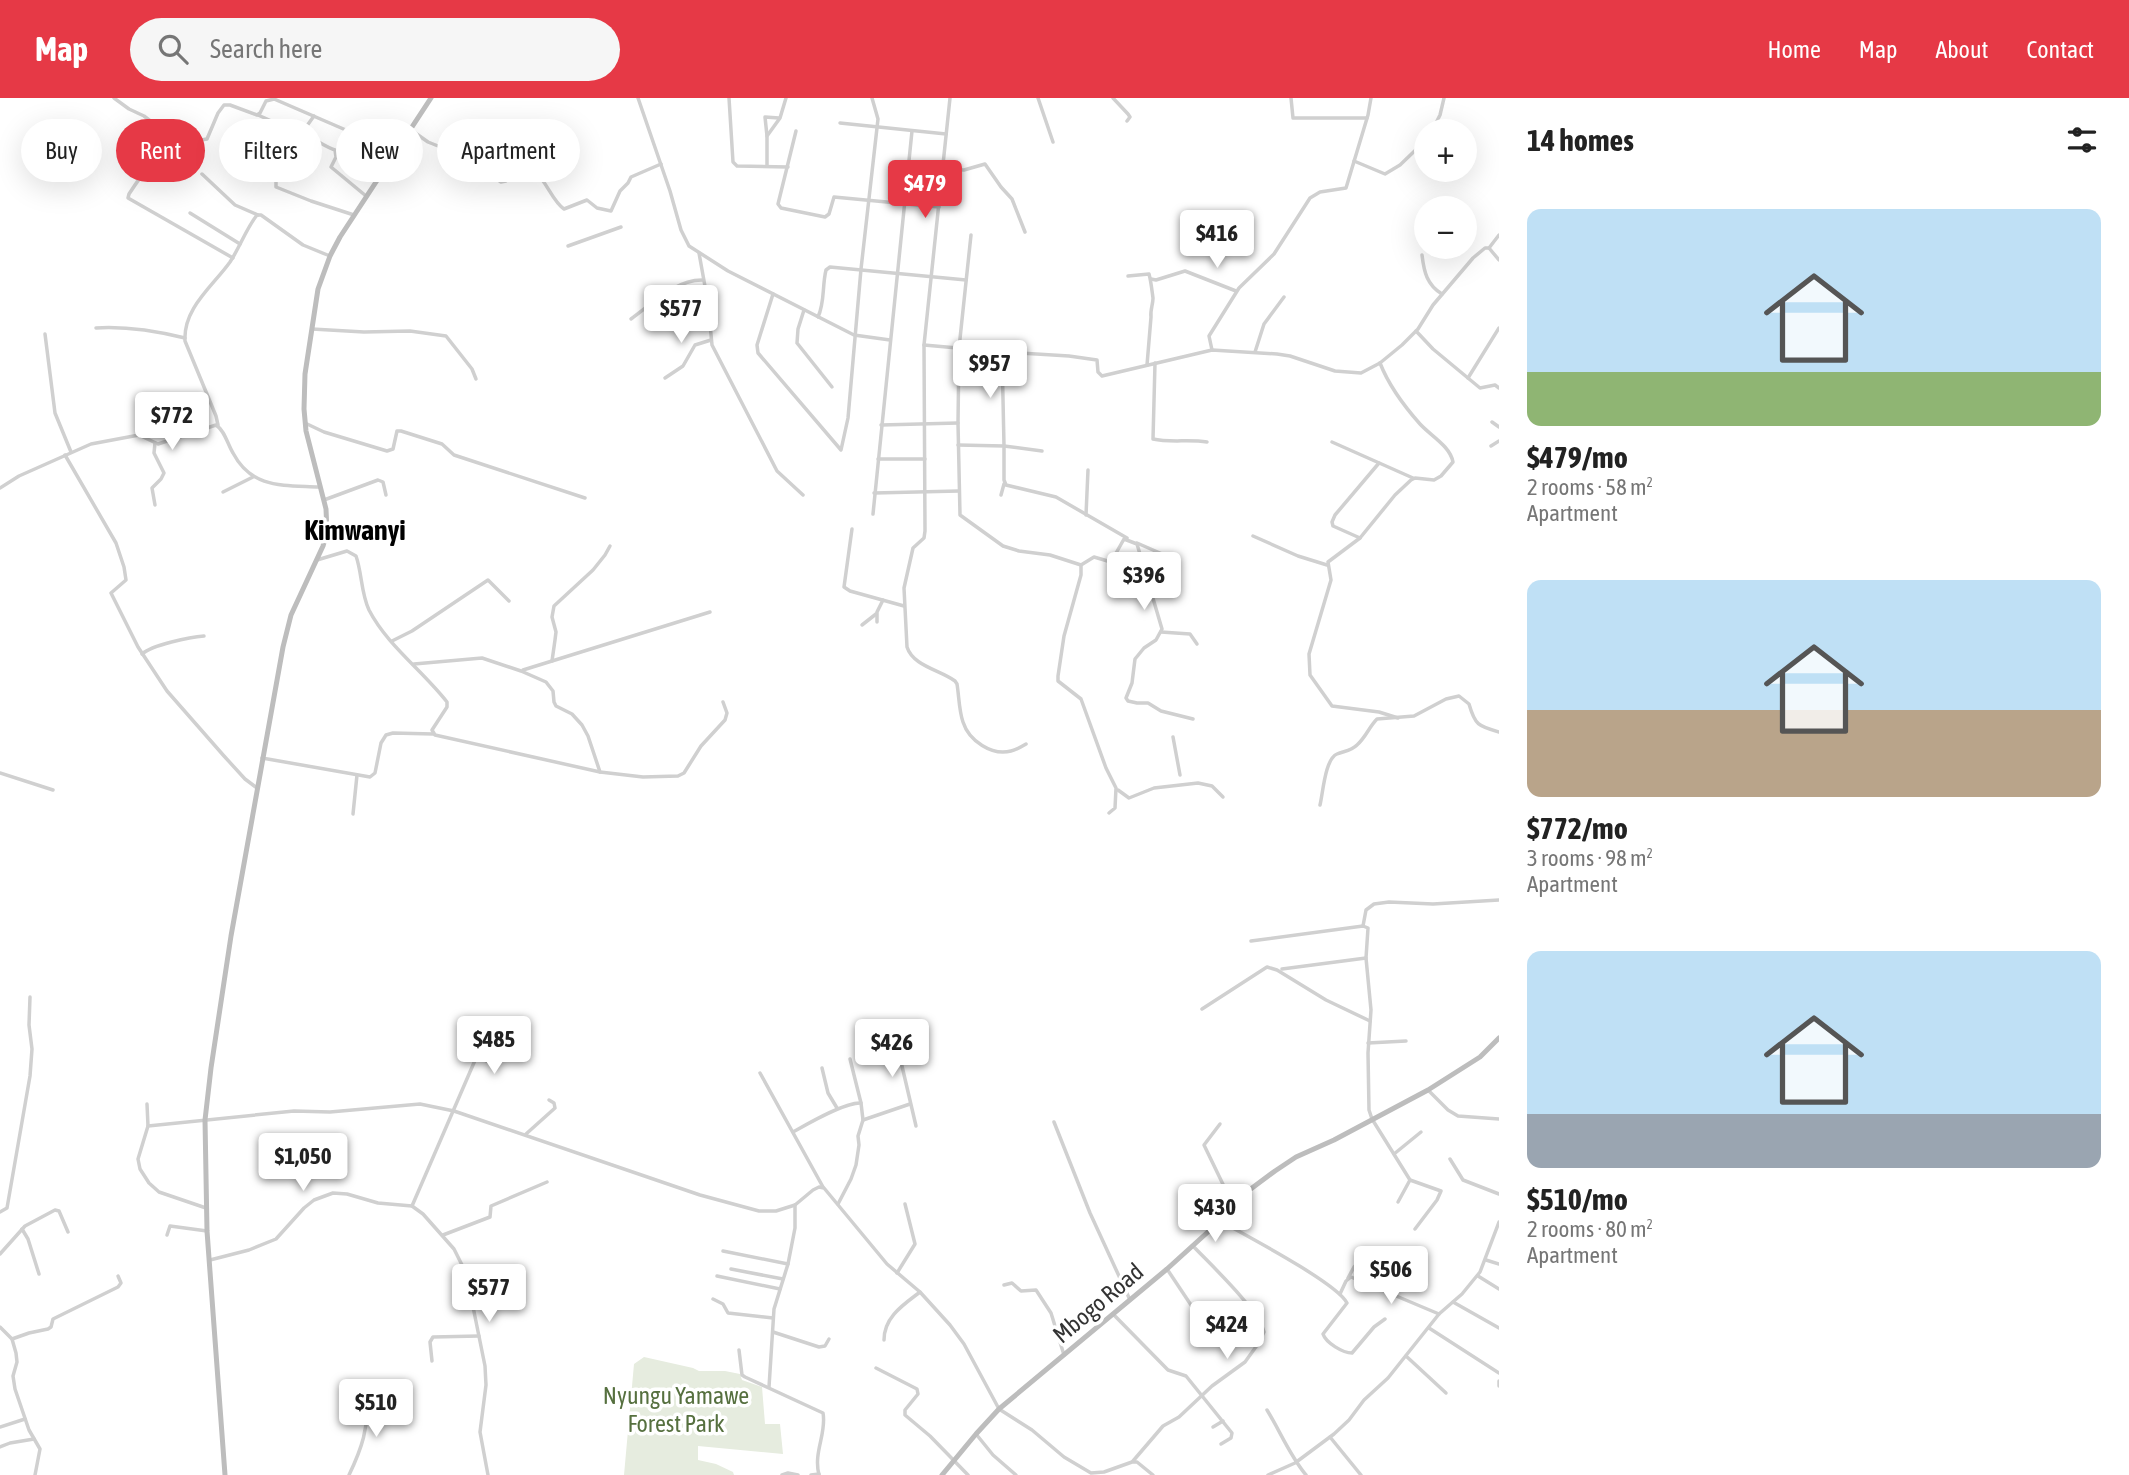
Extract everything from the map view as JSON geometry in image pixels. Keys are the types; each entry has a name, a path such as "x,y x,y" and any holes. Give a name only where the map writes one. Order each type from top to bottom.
{"street":[{"path":"114,98 148,119"},
{"path":"205,140 227,98"},
{"path":"417,119 431,98"},
{"path":"638,98 684,238 689,246 773,294 855,335 890,341"},
{"path":"729,98 733,162 737,166 788,167"},
{"path":"766,136 780,118 786,98"},
{"path":"773,294 757,345 758,353 841,450 848,418 867,201 878,119 872,98"},
{"path":"950,98 924,345 925,531 924,538 913,548 904,588 909,653 923,665 955,681 963,723 975,741 1003,752 1013,751 1026,744"},
{"path":"1038,98 1053,142"},
{"path":"1113,98 1127,112 1130,117 1127,121"},
{"path":"1291,98 1293,118 1367,118"},
{"path":"1212,350 1209,336 1236,291 1274,254 1310,198 1320,192 1345,189 1371,98"},
{"path":"1438,119 1444,98"},
{"path":"258,115 267,101 274,99 336,126"},
{"path":"225,104 265,119"},
{"path":"767,165 765,117 780,118"},
{"path":"840,123 946,134"},
{"path":"796,131 778,204 781,208 825,217 830,214 834,197 939,207"},
{"path":"873,514 912,131"},
{"path":"423,138 468,158 501,183 516,169 531,169 556,203 564,209 587,200 598,209 611,211 620,191 631,177 661,164"},
{"path":"322,145 335,150 336,157 331,167 366,197"},
{"path":"1354,161 1385,174 1401,165 1414,152"},
{"path":"943,169 964,170 985,163 1012,199 1025,232"},
{"path":"205,177 235,205 261,215 303,245 330,256"},
{"path":"138,182 128,198 233,257"},
{"path":"276,182 276,187 354,215"},
{"path":"225,1475 207,1231 205,1120 226,971 285,635 327,532 324,500 305,423 304,396 318,289 330,256 376,182"},
{"path":"190,213 240,244"},
{"path":"258,215 233,257 192,311 185,330 187,348 218,425 236,459 253,477 279,485 321,487"},
{"path":"568,246 621,226"},
{"path":"971,235 959,348 957,423 960,515 996,542 1019,551 1050,555 1081,565 1094,557 1111,562 1124,539 1137,544 1162,629 1156,640 1135,659 1132,683 1126,698 1128,701 1148,703 1161,711 1193,719"},
{"path":"924,345 1097,360 1101,376 1212,350 1290,356 1335,371 1357,374 1380,363 1416,331 1473,258 1485,248 1489,248 1499,235"},
{"path":"1489,248 1499,260"},
{"path":"699,253 711,340 777,471 803,495"},
{"path":"1423,259 1427,279 1433,289 1442,295"},
{"path":"818,317 822,308 828,268 966,280"},
{"path":"1151,279 1156,280 1185,271 1236,291"},
{"path":"1128,276 1149,274 1151,279 1153,301 1150,309 1152,317 1147,365"},
{"path":"631,318 682,283 703,280"},
{"path":"1255,352 1264,324 1283,297"},
{"path":"804,310 797,342 832,387"},
{"path":"96,328 151,331 185,338"},
{"path":"1470,379 1499,328"},
{"path":"312,329 410,331 446,336 472,369 476,379"},
{"path":"1416,331 1433,349 1480,388 1495,385 1499,388"},
{"path":"45,334 55,410 71,452"},
{"path":"665,378 682,366 695,345 711,340"},
{"path":"1001,495 1004,483 1002,352"},
{"path":"1155,363 1153,439 1192,439 1207,442"},
{"path":"1332,442 1415,478 1434,480 1449,468 1452,459 1449,452 1422,426 1387,381 1380,363"},
{"path":"1492,422 1499,427"},
{"path":"305,423 324,432 387,451 393,449 397,432 401,430 442,444 454,455 585,498"},
{"path":"881,425 957,423"},
{"path":"0,488 19,476 91,444 136,435 144,436 155,443 218,425"},
{"path":"1491,446 1499,440"},
{"path":"155,443 154,453 164,473 152,488 155,505"},
{"path":"958,445 1004,446 1042,451"},
{"path":"65,455 120,552 126,580 111,593 142,654 167,691 245,779 257,788"},
{"path":"878,459 925,459"},
{"path":"1360,538 1333,526 1332,522 1379,463"},
{"path":"1086,515 1088,470"},
{"path":"223,492 253,477"},
{"path":"1327,565 1360,538 1395,495 1415,478"},
{"path":"324,500 378,481 383,482 386,495"},
{"path":"1004,483 1056,497 1122,536 1169,557"},
{"path":"874,493 960,491"},
{"path":"852,529 844,587 904,606"},
{"path":"1253,536 1276,548 1327,565 1331,573 1309,654 1310,675 1332,706 1379,712 1398,718"},
{"path":"552,661 556,632 552,617 554,606 593,570 610,546"},
{"path":"317,560 349,551 355,554 368,607 393,642 447,702 432,730 433,734"},
{"path":"1081,565 1081,575 1064,636 1058,681 1081,699 1116,788 1129,798 1154,788 1204,783 1212,786 1223,797"},
{"path":"393,642 488,580 509,601"},
{"path":"862,625 877,612 883,600"},
{"path":"521,671 710,612"},
{"path":"877,612 877,622"},
{"path":"1161,632 1189,634 1197,643"},
{"path":"142,654 157,647 204,636"},
{"path":"414,664 482,658 549,684 556,706 572,715 582,725 600,772"},
{"path":"1320,805 1328,765 1333,756 1357,746 1377,719 1414,716 1446,699 1459,696 1469,704 1477,724 1499,732"},
{"path":"262,758 370,777 375,773 381,743 386,735 433,734 600,772 643,777 681,775 701,746 725,720 727,713 723,702"},
{"path":"1173,737 1180,775"},
{"path":"0,773 53,790"},
{"path":"353,814 357,775"},
{"path":"1109,813 1115,808 1116,788"},
{"path":"1363,926 1366,910 1374,904 1499,900"},
{"path":"1251,941 1363,926 1369,930 1366,958 1371,1010 1368,1043 1369,1110 1410,1180 1441,1191 1415,1229"},
{"path":"1282,969 1366,958"},
{"path":"1202,1009 1267,967 1370,1021"},
{"path":"0,1212 7,1208 30,1076 30,996"},
{"path":"412,1206 492,1021"},
{"name":"Mbogo Road","path":"942,1475 999,1409 1167,1269 1220,1221 1248,1191 1296,1157 1429,1090 1480,1057 1499,1039"},
{"path":"1368,1043 1406,1041"},
{"path":"898,1049 916,1126"},
{"path":"475,1056 493,1063 497,1054"},
{"path":"838,1204 856,1165 863,1119 850,1059"},
{"path":"822,1068 828,1093 838,1109"},
{"path":"760,1073 824,1188 897,1273 920,1292 957,1333 999,1409 1083,1469 1095,1474 1137,1462 1153,1475"},
{"path":"1429,1090 1448,1110 1458,1116 1499,1119"},
{"path":"526,1134 555,1108 554,1103 549,1100"},
{"path":"793,1132 838,1109 856,1102 861,1103"},
{"path":"147,1104 148,1126 138,1163 149,1183 166,1196 206,1208"},
{"path":"148,1126 294,1111 330,1112 420,1104 454,1111 526,1134 733,1205 769,1212 795,1205 813,1190 824,1188"},
{"path":"863,1119 910,1104"},
{"path":"1054,1122 1090,1213 1130,1300"},
{"path":"1220,1124 1204,1145 1234,1207"},
{"path":"1394,1154 1421,1132"},
{"path":"1450,1159 1463,1181 1499,1194"},
{"path":"1398,1202 1410,1180"},
{"path":"443,1236 490,1217 491,1206 547,1182"},
{"path":"210,1260 249,1250 276,1239 304,1208 324,1195 333,1193 379,1203 412,1206 423,1214 454,1249 470,1287 485,1366 486,1385 480,1432 488,1475"},
{"path":"897,1273 915,1244 905,1204"},
{"path":"769,1387 773,1318 788,1264 795,1228 795,1205"},
{"path":"0,1254 22,1228 57,1209 68,1232"},
{"path":"1220,1221 1274,1251 1340,1294 1347,1303 1323,1336 1345,1352 1352,1353 1385,1318"},
{"path":"1268,1475 1295,1462 1330,1437 1388,1378 1439,1314 1478,1276 1499,1222"},
{"path":"167,1235 170,1226 207,1231"},
{"path":"22,1228 29,1239 39,1273"},
{"path":"1132,1462 1163,1426 1179,1417 1245,1362 1258,1344 1264,1329 1241,1298 1193,1246"},
{"path":"723,1251 788,1264"},
{"path":"1340,1294 1363,1254"},
{"path":"1486,1260 1499,1264"},
{"path":"731,1269 783,1279"},
{"path":"1167,1269 1203,1323"},
{"path":"12,1339 48,1329 53,1319 118,1287 121,1283 118,1276"},
{"path":"717,1276 780,1289"},
{"path":"1478,1276 1499,1289"},
{"path":"1348,1278 1439,1314"},
{"path":"1004,1285 1014,1283 1023,1292 1036,1290 1051,1313 1064,1355"},
{"path":"884,1340 884,1332 894,1313 920,1292"},
{"path":"713,1299 723,1304 728,1313 773,1318"},
{"path":"1453,1302 1499,1328"},
{"path":"1113,1314 1168,1370 1186,1376 1233,1437 1221,1444"},
{"path":"0,1327 12,1339 17,1362 13,1376 15,1389 25,1419 40,1449 35,1475"},
{"path":"1429,1328 1499,1373"},
{"path":"773,1332 819,1347 825,1346 829,1339"},
{"path":"432,1361 430,1342 433,1336 479,1336"},
{"path":"739,1350 743,1376 823,1413 818,1448 819,1475 811,1475"},
{"path":"1406,1356 1446,1393"},
{"path":"876,1368 916,1389 918,1394 905,1410 905,1415 968,1475"},
{"path":"349,1475 366,1429 366,1397"},
{"path":"1267,1410 1295,1462 1306,1475"},
{"path":"0,1427 25,1419"},
{"path":"1213,1427 1223,1421"},
{"path":"976,1433 993,1455 1016,1475"},
{"path":"1330,1437 1361,1475"},
{"path":"0,1447 34,1439"},
{"path":"782,1475 798,1475"}],"green space":[{"name":"Nyungu Yamawe Forest Park","path":"644,1357 699,1371 740,1374 742,1380 762,1387 765,1424 780,1424 783,1454 698,1446 698,1460 716,1464 734,1475 624,1475 634,1364"}],"district":[{"name":"Kimwanyi","path":"355,530"}]}
